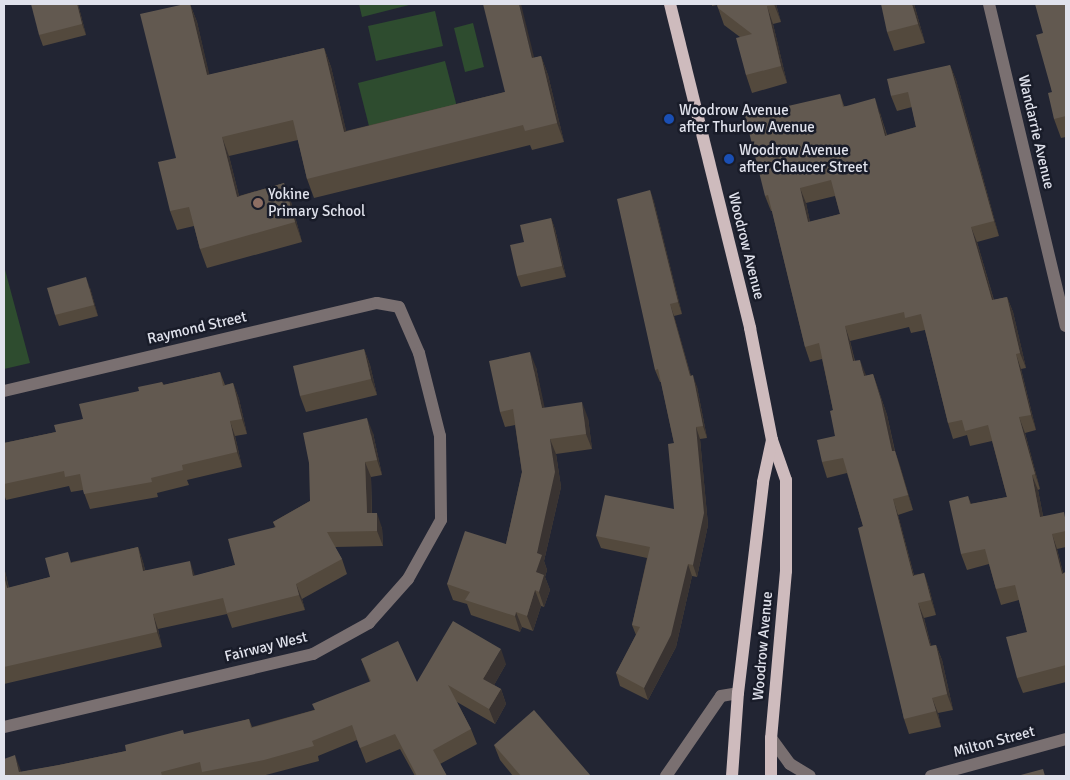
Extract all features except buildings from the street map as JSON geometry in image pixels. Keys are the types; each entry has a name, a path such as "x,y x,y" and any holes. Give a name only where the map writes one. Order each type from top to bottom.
{"main road":[{"name":"Woodrow Avenue","path":"670,4 750,328 772,440 786,480 788,513 771,738 771,776"},
{"name":"Woodrow Avenue","path":"732,776 738,693 763,482 772,440"}],"street":[{"name":"Wandarrie Avenue","path":"989,4 1066,326"},
{"name":"Raymond Street","path":"4,391 376,303 399,307"},
{"name":"Fairway West","path":"4,727 313,654 369,623 408,579 441,520 440,436 419,353 399,307"},
{"path":"666,776 721,696 738,693"},
{"path":"771,738 790,764 810,776"},
{"name":"Milton Street","path":"930,776 1066,739"}],"green space":[{"path":"359,4 413,4 362,17"},
{"path":"435,11 443,46 376,61 368,26"},
{"path":"473,23 484,67 465,72 454,28"},
{"path":"445,61 457,107 370,130 358,83"},
{"path":"4,266 30,363 4,369"}],"place":[{"name":"Woodrow Avenue after Thurlow Avenue","path":"669,119"},
{"name":"Woodrow Avenue after Chaucer Street","path":"729,159"},
{"name":"Yokine Primary School","path":"258,203"}]}
